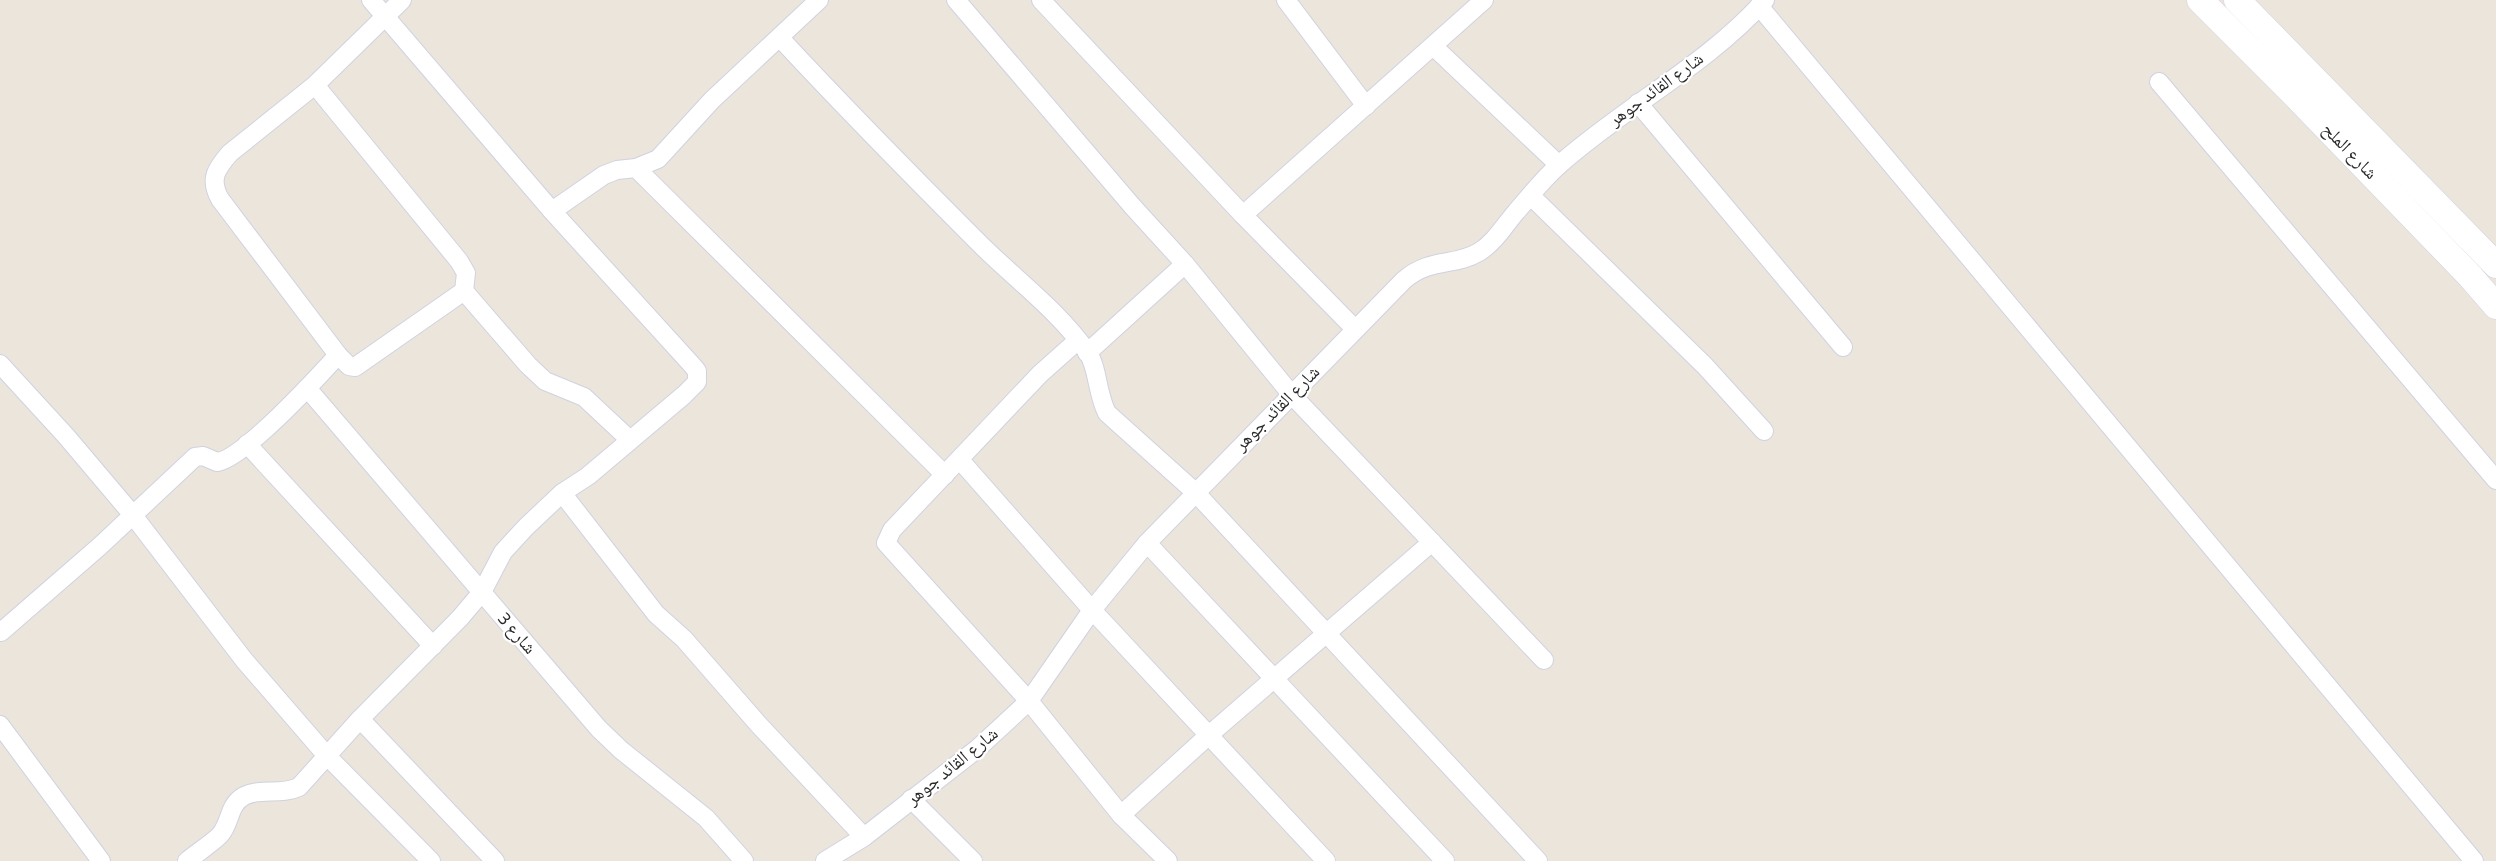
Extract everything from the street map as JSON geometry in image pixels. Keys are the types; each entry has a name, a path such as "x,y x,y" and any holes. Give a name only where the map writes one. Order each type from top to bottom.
{"street":[{"path":"187,861 222,834 235,803 243,796 261,792 279,793 298,787 482,592 503,552 562,493 588,476 697,382 697,371 552,211 371,0"},
{"path":"402,0 315,85 230,153 220,164 213,180 214,188 338,355 349,366 360,366 464,291"},
{"path":"552,211 604,175 617,170 636,168 658,159 712,100 819,0"},
{"path":"956,0 1133,207 1185,264 1291,394 1544,660"},
{"path":"1041,0 1243,215 1355,329"},
{"path":"1286,0 1366,106"},
{"path":"1243,215 1484,0"},
{"name":"شارع الملح","path":"2200,0 2293,93 2470,276 2496,306"},
{"name":"شارع الملح","path":"2237,0 2496,265"},
{"path":"1762,3 2474,861"},
{"name":"شارع القائد جوهر","path":"825,861 864,837 977,749 1029,700 1092,610 1147,543 1194,492 1414,272 1423,266 1478,253 1493,242 1558,165 1607,124 1702,55 1762,3"},
{"path":"780,38 926,190 1061,321 1093,362 1100,399 1107,413 1194,492 1538,861"},
{"path":"1433,46 1558,165"},
{"path":"2159,82 2496,480"},
{"path":"315,85 459,261 466,273 464,291 528,365 545,381 584,397 630,440"},
{"path":"1638,103 1843,347"},
{"path":"636,168 945,475"},
{"path":"1531,196 1705,366 1764,431"},
{"path":"1168,861 1121,815 1029,700 885,543 892,530 1040,374 1082,347 1185,264"},
{"path":"0,632 99,546 195,456 221,462 247,444 307,388 338,355"},
{"path":"0,364 66,436 132,514 244,660 327,756 431,861"},
{"name":"شارع 3","path":"307,388 599,729 621,750 706,818 744,861"},
{"path":"247,444 433,646"},
{"path":"960,460 1092,610 1326,861"},
{"path":"562,493 656,614 684,639 759,725 864,837"},
{"path":"1121,815 1209,735 1432,542"},
{"path":"1147,543 1445,861"},
{"path":"360,719 495,861"},
{"path":"0,725 101,861"},
{"path":"911,799 973,861"}]}
